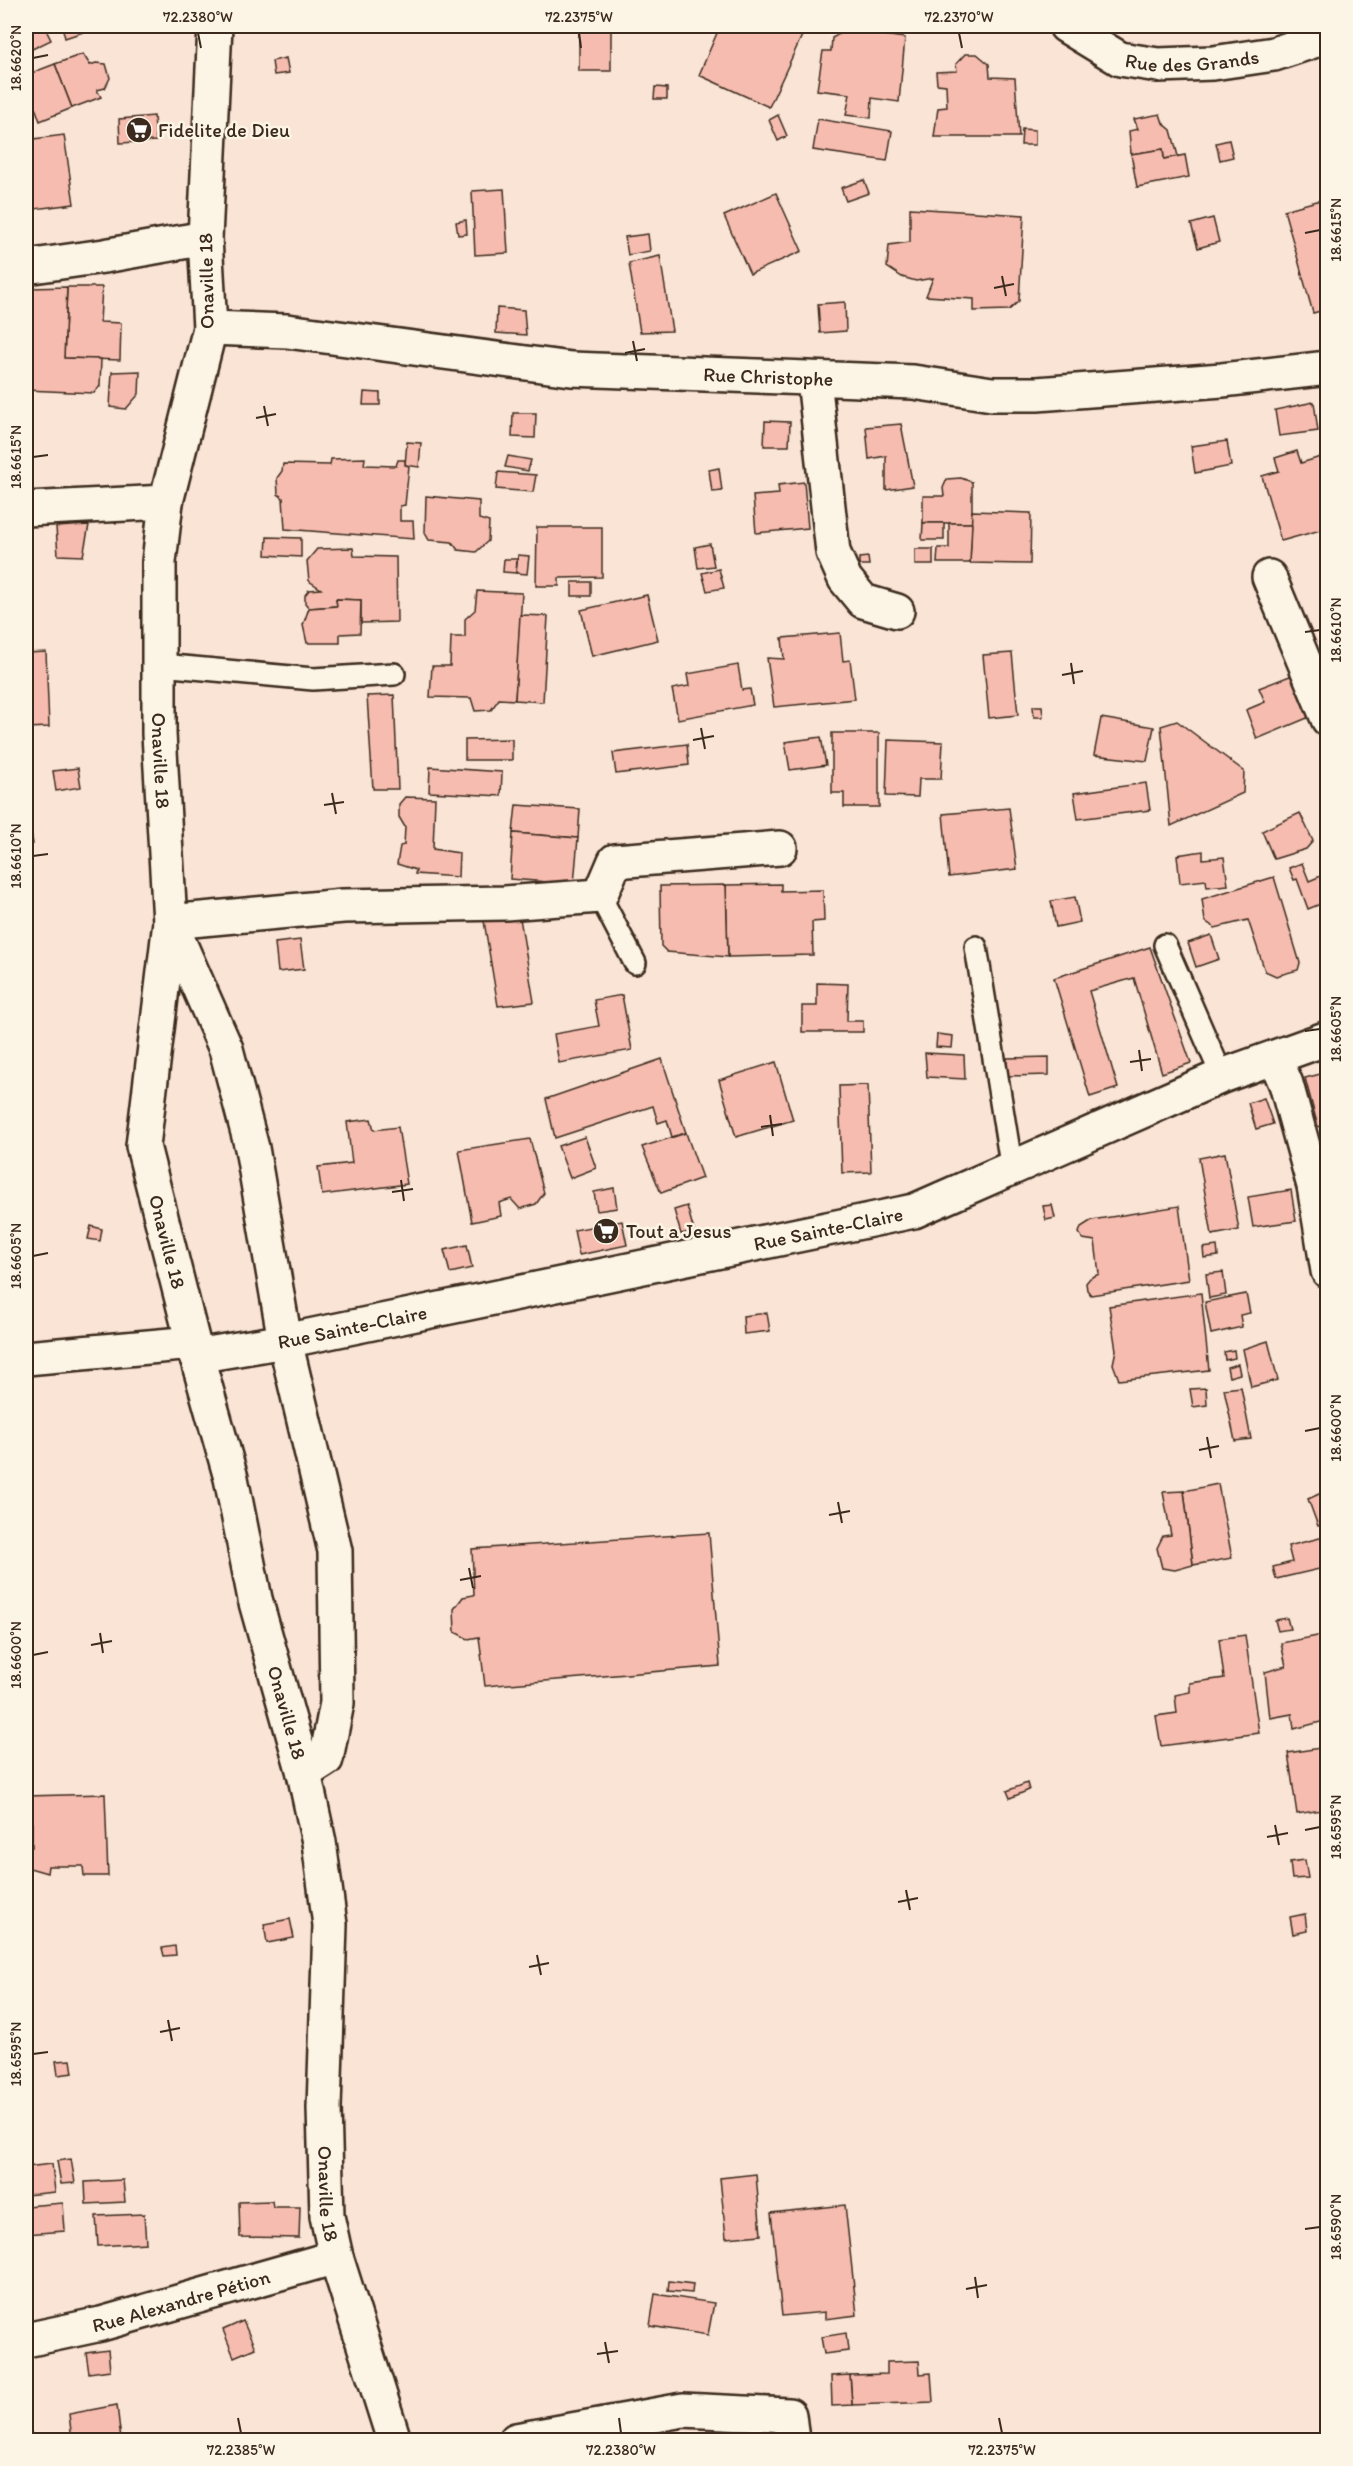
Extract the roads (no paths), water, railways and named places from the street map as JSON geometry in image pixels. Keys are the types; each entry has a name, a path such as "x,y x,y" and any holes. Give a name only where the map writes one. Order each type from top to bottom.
{"street":[{"name":"Onaville 18","path":"215,26 205,238 210,328 166,502 159,562 161,665 159,734 170,922 143,1146 194,1349 231,1478 255,1599 304,1773 319,1842 330,1925 324,2108 327,2216 336,2257 394,2440"},
{"name":"Rue des Grands","path":"1066,26 1120,59 1158,65 1213,63 1274,54 1328,36"},
{"path":"26,267 205,238"},
{"name":"Rue Christophe","path":"210,328 287,331 571,369 913,382 992,393 1037,394 1222,380 1328,368"},
{"path":"814,379 833,552 845,579 863,602 897,611"},
{"path":"26,509 166,502"},
{"path":"1269,577 1328,719"},
{"path":"304,1773 326,1759 338,1703 335,1551 285,1341 252,1148 226,1049 170,922 343,906 505,903 600,896 615,861 780,848"},
{"name":"Rue Sainte-Claire","path":"26,1358 194,1349 285,1341 914,1211 1222,1076 1328,1038"},
{"path":"1275,1058 1286,1084 1314,1186 1328,1271"},
{"name":"Rue Alexandre Pétion","path":"26,2340 101,2324 336,2257"},
{"path":"516,2440 683,2410 789,2415 792,2440"}],"lane":[{"path":"161,665 313,679 393,674"},
{"path":"600,896 636,963"},
{"path":"1165,945 1222,1076"},
{"path":"976,947 1012,1170"}],"place":[{"name":"Fidelite de Dieu","path":"139,130"},
{"name":"Tout a Jesus","path":"606,1231"}]}
